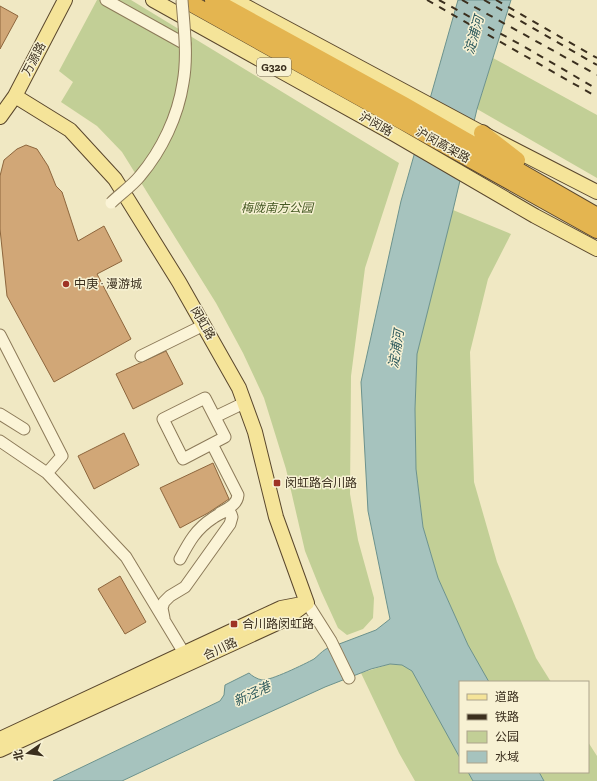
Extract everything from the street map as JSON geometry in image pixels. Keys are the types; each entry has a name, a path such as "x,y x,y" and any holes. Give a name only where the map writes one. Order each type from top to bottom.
{"highway":[{"name":"沪闵高架路","path":"184,0 597,215"},
{"name":"沪闵高架路","path":"212,0 404,105 585,210"},
{"path":"482,133 585,210 597,231"}],"main road":[{"name":"万源路","path":"0,117 14,96 66,0"},
{"name":"沪闵路","path":"153,0 394,134 597,251"},
{"path":"234,0 482,133 597,192"},
{"name":"闵虹路","path":"14,96 70,130 115,179 180,282 239,388 255,432 276,517 307,603"},
{"name":"合川路","path":"0,739 281,608 307,603"},
{"name":"合川路","path":"0,750 286,619 307,603"}],"street":[{"path":"106,0 185,44"},
{"path":"111,203 139,178 156,157 176,110 183,83 185,44 184,0"},
{"path":"141,356 204,324"},
{"path":"0,335 62,456 47,473"},
{"path":"205,398 215,417 226,437 183,459 163,419 205,398"},
{"path":"215,417 244,403"},
{"path":"0,414 24,429"},
{"path":"0,441 47,473 126,557 184,653"},
{"path":"165,621 162,608 164,602 170,596 185,587 230,524 237,500 238,495 235,488 212,444"},
{"path":"180,559 193,535 206,522 234,504 237,500"},
{"path":"220,513 227,511 231,514 231,520"},
{"path":"307,603 331,642 349,678"}],"green space":[{"name":"梅陇南方公园","path":"97,0 131,0 399,163 365,268 351,376 350,494 358,540 374,598 373,618 363,629 347,635 338,628 321,591 305,551 286,469 264,398 243,353 216,303 122,152 97,126 61,102 73,82 59,71"},
{"path":"493,58 597,115 597,178 477,109"},
{"path":"453,210 511,234 488,279 470,352 474,482 497,562 536,658 550,681 459,681 459,773 589,773 589,744 597,756 597,781 415,781 399,753 361,673 390,664 402,665 468,645 438,578 423,527 416,469 415,409 417,354"}],"water":[{"path":"458,0 511,0 477,109 417,354 415,409 416,469 423,527 438,578 468,645 488,681 459,681 459,756 412,671 402,665 390,664 371,669 325,687 122,781 53,781 220,701 224,695 225,685 249,673 262,680 280,675 314,659 326,649 376,630 390,619 368,511 361,382 401,201"},
{"path":"469,773 540,773 544,781 473,781"}],"building":[{"path":"0,6 18,16 0,49"},
{"path":"26,145 37,149 48,166 56,186 62,192 78,241 104,226 122,261 97,274 131,339 54,382 7,296 0,229 0,176 4,160 17,149"},
{"path":"166,351 183,384 133,409 116,374"},
{"path":"124,433 139,465 94,489 78,456"},
{"path":"213,463 229,499 208,513 180,528 160,488"},
{"path":"120,576 146,622 125,634 98,589"}],"railway":[{"path":"427,0 597,97"},
{"path":"439,0 597,89"},
{"path":"462,0 597,75"},
{"path":"484,0 597,65"},
{"path":"496,0 597,58"}],"place":[{"name":"中庚 · 漫游城","path":"66,284"},
{"name":"闵虹路合川路","path":"277,483"},
{"name":"合川路闵虹路","path":"234,624"}],"water label":[{"name":"淀浦河","path":"474,35"},
{"name":"淀浦河","path":"396,349"},
{"name":"新泾港","path":"252,694"}]}
